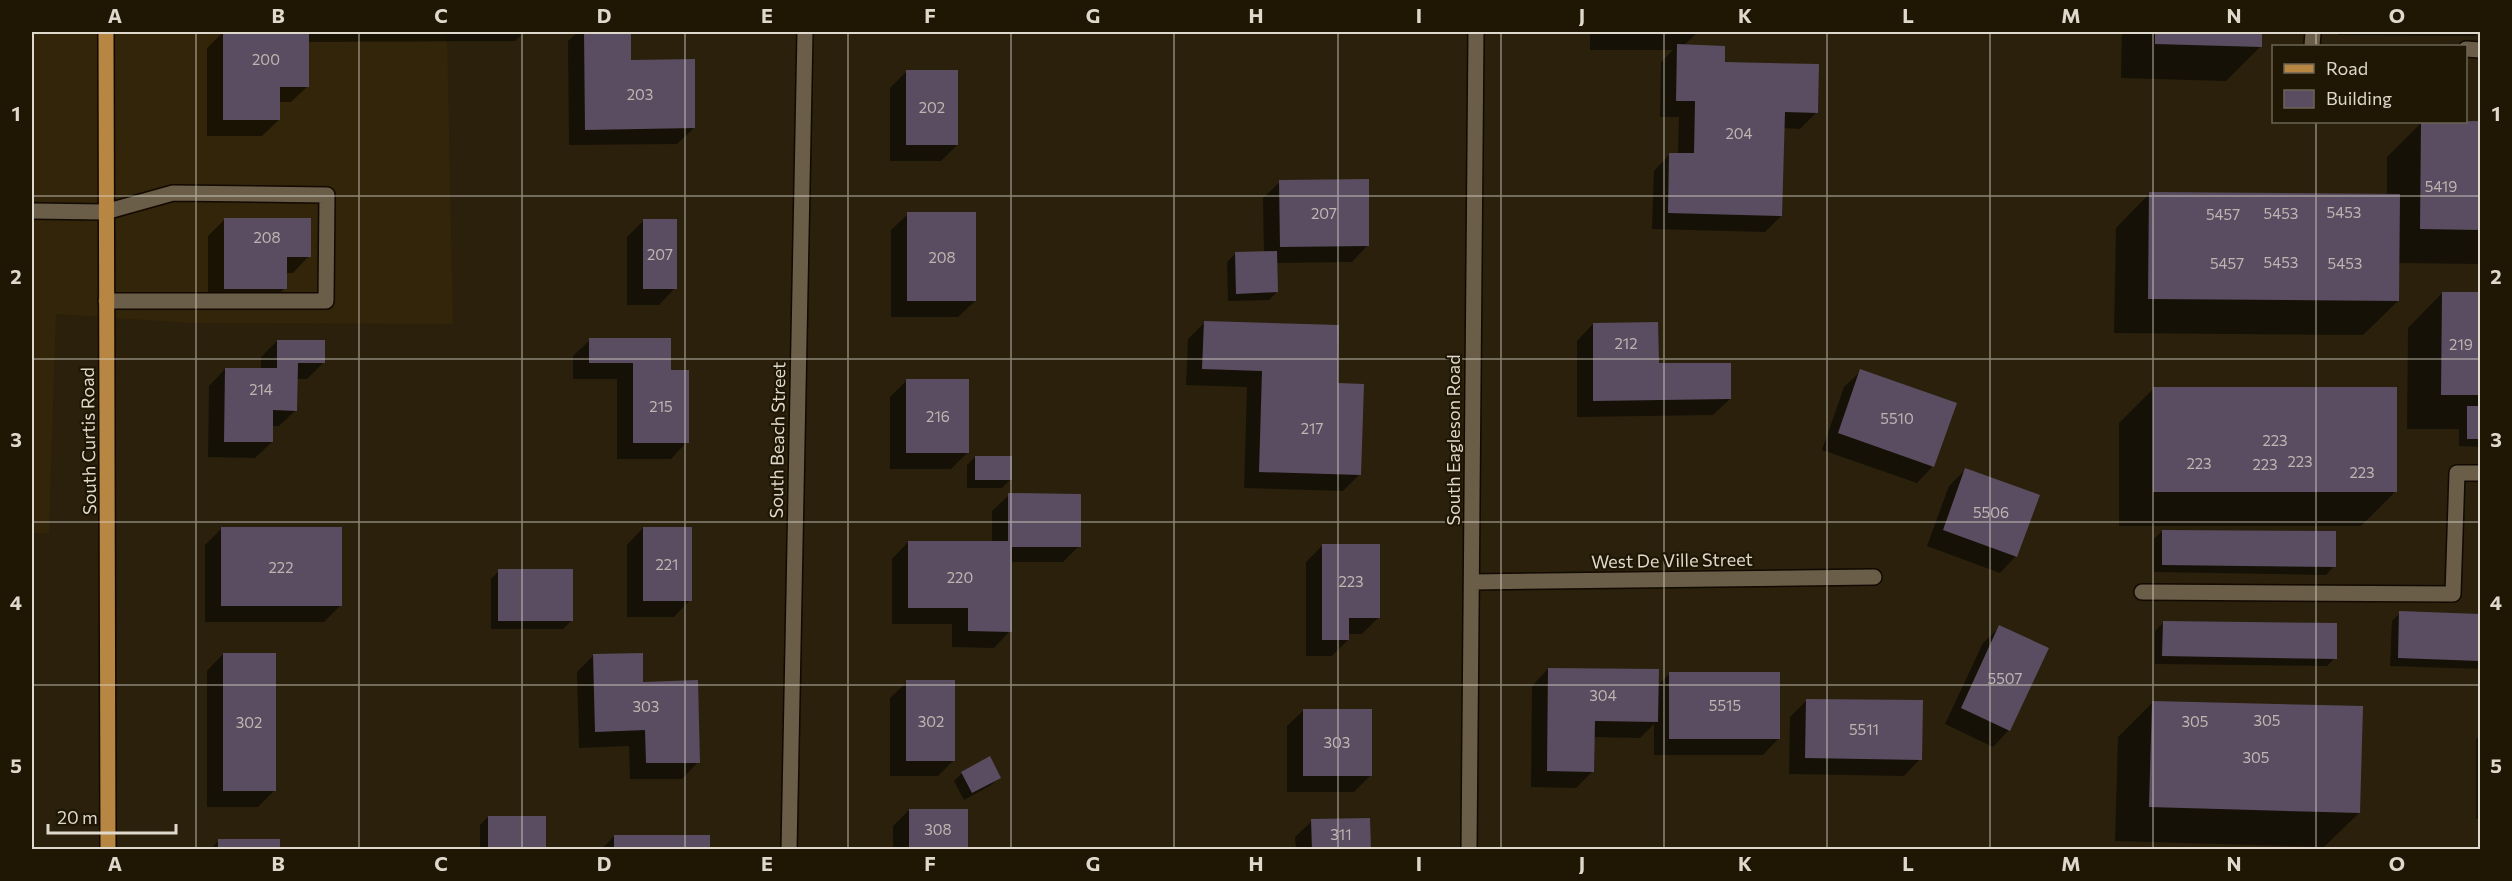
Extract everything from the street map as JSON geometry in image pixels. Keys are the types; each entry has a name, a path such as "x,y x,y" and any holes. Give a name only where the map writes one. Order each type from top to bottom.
{"main road":[{"name":"South Curtis Road","path":"106,32 108,849"}],"street":[{"name":"South Beach Street","path":"789,849 805,32"},
{"name":"South Eagleson Road","path":"1469,849 1476,32"},
{"path":"32,211 105,212 173,193 327,195 326,302 106,301"},
{"path":"2142,592 2453,594 2457,473 2481,473"},
{"name":"West De Ville Street","path":"1472,582 1874,577"}],"shaded area":[{"path":"32,32 447,32 453,324 190,323 56,314 49,533 32,533"}],"building":[{"path":"223,32 309,32 309,87 280,87 280,120 223,120"},
{"path":"584,32 631,32 631,60 695,59 695,128 585,130"},
{"path":"2155,32 2262,32 2262,47 2155,44"},
{"path":"1677,44 1725,46 1725,62 1819,64 1818,113 1785,112 1782,216 1668,213 1669,153 1694,153 1695,101 1676,101"},
{"path":"906,70 958,70 958,145 906,145"},
{"path":"2480,121 2480,230 2420,229 2421,123"},
{"path":"1369,179 1369,246 1280,247 1279,180"},
{"path":"2149,192 2400,194 2399,301 2148,299"},
{"path":"907,212 976,212 976,301 907,301"},
{"path":"224,218 311,218 311,257 287,257 287,289 224,289"},
{"path":"643,219 677,219 677,289 643,289"},
{"path":"1277,251 1278,292 1236,294 1235,252"},
{"path":"2442,292 2480,292 2480,395 2441,395"},
{"path":"1204,321 1339,325 1338,383 1364,384 1361,475 1259,472 1262,371 1202,369"},
{"path":"1658,322 1659,363 1731,363 1731,399 1593,401 1593,323"},
{"path":"589,338 671,338 671,370 689,370 689,443 633,443 633,363 589,363"},
{"path":"277,340 325,340 325,363 298,363 297,411 273,410 273,442 224,442 225,368 277,368"},
{"path":"1860,369 1957,403 1934,467 1838,433"},
{"path":"906,379 969,379 969,453 906,453"},
{"path":"2153,387 2397,387 2397,492 2153,492"},
{"path":"2467,406 2480,406 2480,439 2467,439"},
{"path":"975,456 1012,456 1012,480 975,480"},
{"path":"1965,468 2040,495 2017,557 1943,530"},
{"path":"1008,493 1081,494 1081,547 1012,547 1012,632 968,631 968,608 908,608 908,541 1008,541"},
{"path":"221,527 342,527 342,606 221,606"},
{"path":"643,527 692,527 692,601 643,601"},
{"path":"2162,530 2336,531 2336,567 2162,565"},
{"path":"1322,544 1380,544 1380,618 1349,618 1349,640 1322,640"},
{"path":"498,569 573,569 573,621 498,621"},
{"path":"2399,611 2480,614 2480,661 2398,658"},
{"path":"2163,621 2337,623 2337,659 2162,656"},
{"path":"1999,625 2049,648 2010,731 1961,708"},
{"path":"223,653 276,653 276,791 223,791"},
{"path":"643,653 643,682 698,680 700,763 646,763 645,730 595,732 593,654"},
{"path":"1548,668 1659,669 1658,722 1595,721 1594,772 1547,771"},
{"path":"1669,672 1780,672 1780,739 1669,739"},
{"path":"906,680 955,680 955,761 906,761"},
{"path":"1806,699 1923,700 1922,760 1805,758"},
{"path":"2152,701 2363,706 2360,813 2149,807"},
{"path":"1303,709 1372,709 1372,776 1303,776"},
{"path":"990,756 1001,778 972,793 961,772"},
{"path":"909,809 968,809 968,850 909,850"},
{"path":"488,816 546,816 546,850 488,850"},
{"path":"1370,818 1371,850 1312,850 1311,819"},
{"path":"614,835 710,835 710,850 614,850"},
{"path":"218,839 280,839 280,850 218,850"}]}
